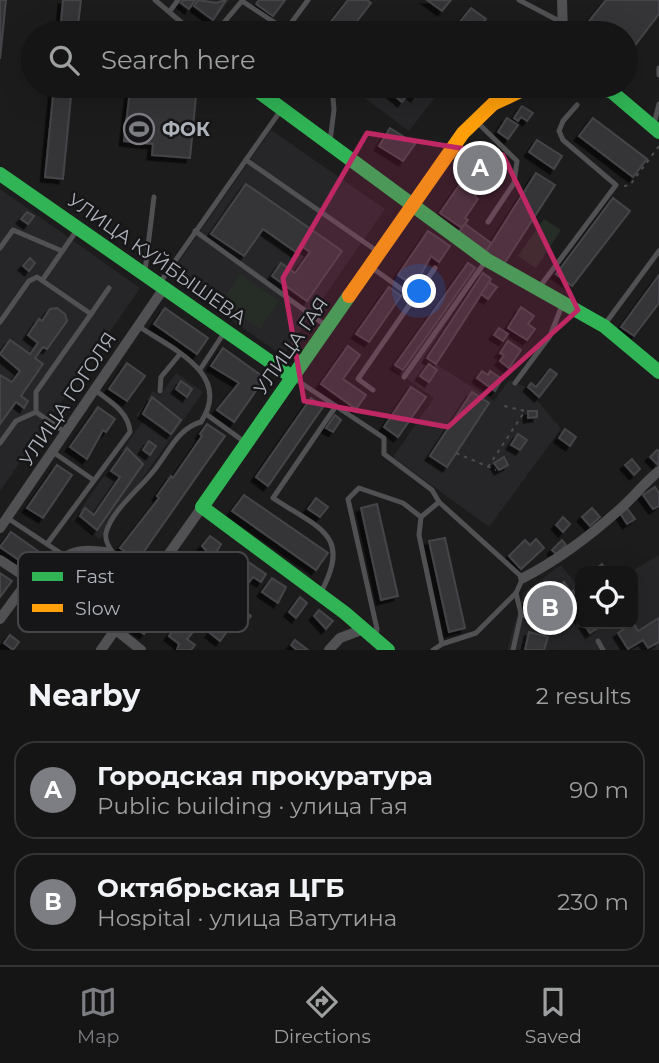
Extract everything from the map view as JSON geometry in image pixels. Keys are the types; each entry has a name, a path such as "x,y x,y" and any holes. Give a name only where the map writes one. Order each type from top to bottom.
{"street":[{"path":"562,0 563,21"},
{"path":"266,98 487,260 604,326 659,372"},
{"name":"УЛИЦА ГАЯ","path":"170,552 475,120 494,104 506,98"},
{"path":"619,98 656,129"},
{"name":"УЛИЦА КУЙБЫШЕВА","path":"0,174 292,377"},
{"name":"УЛИЦА ГОГОЛЯ","path":"0,528 9,519 162,286"},
{"path":"523,578 550,564 622,508 640,485 659,471"},
{"path":"202,506 345,613 388,650"},
{"path":"0,560 18,573"},
{"path":"0,619 18,595"},
{"path":"340,638 345,613"},
{"path":"329,650 340,638 364,629"},
{"name":"УЛИЦА ГАЯ","path":"101,650 114,632"},
{"path":"118,632 141,650"}],"lane":[{"path":"155,0 181,21"},
{"path":"170,11 178,0"},
{"path":"294,21 308,0"},
{"path":"519,0 552,21"},
{"path":"225,21 242,1 271,21"},
{"path":"659,68 659,75"},
{"path":"329,146 333,98"},
{"path":"538,289 616,186 563,140 559,131 563,121 577,104"},
{"path":"656,129 659,104"},
{"path":"162,286 195,231 281,110"},
{"path":"475,120 517,162 514,183 488,222"},
{"path":"246,160 380,253"},
{"path":"145,274 154,197"},
{"path":"43,279 78,228"},
{"path":"0,248 13,230 62,251"},
{"path":"195,231 328,327"},
{"path":"604,326 659,251"},
{"path":"404,377 487,260"},
{"path":"370,267 414,298"},
{"path":"373,390 358,379 435,268"},
{"path":"0,322 29,281 37,277 91,314"},
{"path":"36,412 36,392 109,288"},
{"path":"515,383 550,337 563,303"},
{"path":"67,552 74,549 108,550 105,541 107,530 124,504 154,472 188,425 201,422 206,414 210,394 201,368 138,326"},
{"path":"201,368 226,330"},
{"path":"160,391 161,377 180,354"},
{"path":"292,377 384,438 384,454 432,490 439,502 523,578 516,593 476,633 442,644 433,650"},
{"path":"47,544 92,479 112,460 130,432 130,422 122,412 95,390"},
{"path":"320,595 333,570 335,555 331,542 323,532 273,498 336,406"},
{"path":"36,412 66,433"},
{"path":"0,443 16,421 36,412"},
{"path":"206,414 247,443"},
{"path":"53,452 92,479"},
{"path":"375,639 377,629 348,499 359,488 403,503 421,517"},
{"path":"439,502 421,517 419,535 442,644"},
{"path":"9,519 59,552"},
{"path":"513,650 521,614 516,593"},
{"path":"521,614 562,626 573,618"},
{"path":"598,641 603,650"}],"path":[{"path":"616,186 630,185 659,146"},
{"path":"488,467 525,411 500,405"},
{"path":"456,453 496,470"}],"highlighted area":[{"path":"367,133 503,155 578,310 448,427 304,401 283,278"}],"shaded area":[{"path":"181,0 230,0 214,21 209,21 192,8 188,13 177,4"},
{"path":"365,98 434,98 409,131"},
{"path":"271,130 385,209 283,356 169,276"},
{"path":"0,189 140,288 0,491"},
{"path":"544,219 561,230 536,268 518,256"},
{"path":"468,261 492,277 451,335 454,338 436,364 494,401 509,380 526,387 561,429 489,527 393,457 434,398 392,368"},
{"path":"240,274 279,301 260,329 221,303"},
{"path":"176,373 203,392 100,539 73,520 143,421 136,416 153,391 160,396"},
{"path":"659,555 659,650 507,650 524,592 561,565 575,583 575,629 638,629 638,567"}],"building":[{"path":"0,0 6,0 0,59"},
{"path":"63,0 81,0 78,21 61,21"},
{"path":"183,0 195,0 189,9 181,3"},
{"path":"198,0 216,3 226,0 213,20 194,6"},
{"path":"259,0 285,0 273,16 256,4"},
{"path":"348,0 367,0 371,3 357,21 331,21"},
{"path":"427,0 451,0 442,11"},
{"path":"606,0 659,0 659,14 638,41 638,21 589,21"},
{"path":"471,8 486,19 484,21 461,21"},
{"path":"53,98 71,98 63,179 45,177"},
{"path":"129,98 196,98 190,158 152,155 153,144 124,141"},
{"path":"522,106 533,113 527,121 521,117 518,121 514,118"},
{"path":"507,118 518,125 508,139 498,132"},
{"path":"593,118 647,159 633,177 579,136"},
{"path":"390,128 415,144 403,161 379,146"},
{"path":"537,140 562,156 554,169 529,152"},
{"path":"485,148 497,156 484,175 488,178 475,197 478,199 465,218 468,220 462,228 440,213"},
{"path":"536,173 555,185 504,264 486,252"},
{"path":"246,184 342,251 307,301 272,276 281,263 295,273 310,252 300,245 296,252 263,229 244,256 211,234"},
{"path":"613,198 630,211 572,286 556,274"},
{"path":"27,212 34,216 28,224 21,219"},
{"path":"465,224 491,243 486,251 459,232"},
{"path":"428,231 450,246 439,262 431,256 415,286 398,275"},
{"path":"30,258 35,263 29,271 23,266"},
{"path":"468,263 475,268 403,370 395,365"},
{"path":"483,273 491,279 436,364 427,358"},
{"path":"659,275 659,303 634,336 621,327"},
{"path":"489,282 497,287 488,299 481,294"},
{"path":"389,287 401,296 369,342 356,334"},
{"path":"521,307 534,316 528,324 535,329 527,340 508,328"},
{"path":"57,308 65,314 67,321 47,349 43,347 35,358 43,364 21,396 28,401 24,408 16,402 0,424 0,375 12,382 20,371 0,354 10,340 30,354 38,343 28,335 39,319 42,321 50,309"},
{"path":"165,308 208,338 197,354 154,324"},
{"path":"499,328 508,334 503,341 494,335"},
{"path":"508,341 521,350 509,368 500,361 504,355 500,353"},
{"path":"348,346 360,355 343,379 366,395 356,409 321,384"},
{"path":"223,348 265,378 234,422 217,410 239,383 211,366"},
{"path":"127,363 145,376 127,401 109,389"},
{"path":"429,364 437,370 429,382 420,376"},
{"path":"550,369 557,374 539,397 528,387 531,383 536,387"},
{"path":"482,371 488,375 490,371 502,379 495,391 477,378"},
{"path":"181,381 192,389 187,397 176,389"},
{"path":"411,387 426,397 398,437 384,427"},
{"path":"472,392 489,403 447,467 430,456"},
{"path":"152,397 181,420 171,434 143,414"},
{"path":"311,398 323,407 268,486 256,477"},
{"path":"98,407 115,419 106,432 103,430 87,459 70,447"},
{"path":"528,411 537,411 537,417 528,418"},
{"path":"335,415 341,420 333,432 326,428"},
{"path":"207,424 225,436 144,552 126,552 120,548 159,498 157,496 202,436 200,434"},
{"path":"565,429 576,437 570,446 559,438"},
{"path":"518,434 527,440 520,450 511,445"},
{"path":"149,441 156,446 150,455 143,450"},
{"path":"127,448 143,464 97,530 80,516 85,508 94,515 120,477 111,471"},
{"path":"659,451 658,465 650,457"},
{"path":"504,457 508,465 499,470 494,463"},
{"path":"632,459 640,469 634,475 625,465"},
{"path":"57,465 72,475 43,518 27,508"},
{"path":"655,487 659,493 659,506 653,509 643,495"},
{"path":"244,495 328,553 316,570 232,511"},
{"path":"316,498 328,507 320,517 308,509"},
{"path":"377,504 398,596 381,600 361,508"},
{"path":"592,508 600,517 590,526 582,517"},
{"path":"627,508 635,519 627,524 620,513"},
{"path":"563,517 570,524 563,532 556,525"},
{"path":"11,532 39,552 18,552 18,559 0,547"},
{"path":"210,536 221,544 216,552 208,552 202,546"},
{"path":"445,538 465,628 449,632 429,541"},
{"path":"536,539 544,548 521,569 509,556 525,540 530,545"},
{"path":"562,540 566,545 556,554 552,550"},
{"path":"248,562 266,574 261,582 253,577 248,583"},
{"path":"0,573 12,581 0,597"},
{"path":"272,578 286,587 278,603 262,592"},
{"path":"564,582 571,592 558,601 551,591"},
{"path":"573,590 575,593 575,612 564,596"},
{"path":"536,593 540,600 529,609 524,603"},
{"path":"300,597 307,603 296,618 289,612"},
{"path":"319,610 333,621 326,629 314,616"},
{"path":"659,618 659,642 648,648 643,640 628,649 618,633 624,629 638,631"},
{"path":"172,632 193,632 187,639 195,645 191,650 177,650 179,644 169,636"},
{"path":"225,632 226,633 220,641 210,633"},
{"path":"529,632 548,637 544,650 525,650"},
{"path":"10,635 19,642 13,650 4,643"},
{"path":"295,640 308,650 297,650 291,645"}],"traffic: fast":[{"path":"267,98 487,260 604,326 659,372"},
{"path":"619,98 659,132"},
{"path":"0,174 292,377"},
{"path":"349,296 202,507 345,613 388,650"}],"traffic: slow":[{"path":"349,296 463,133 493,104 506,98"}],"place":[{"name":"ФОК","path":"139,129"},
{"name":"Городская прокуратура","path":"480,168"},
{"name":"Октябрьская ЦГБ","path":"550,608"}]}
